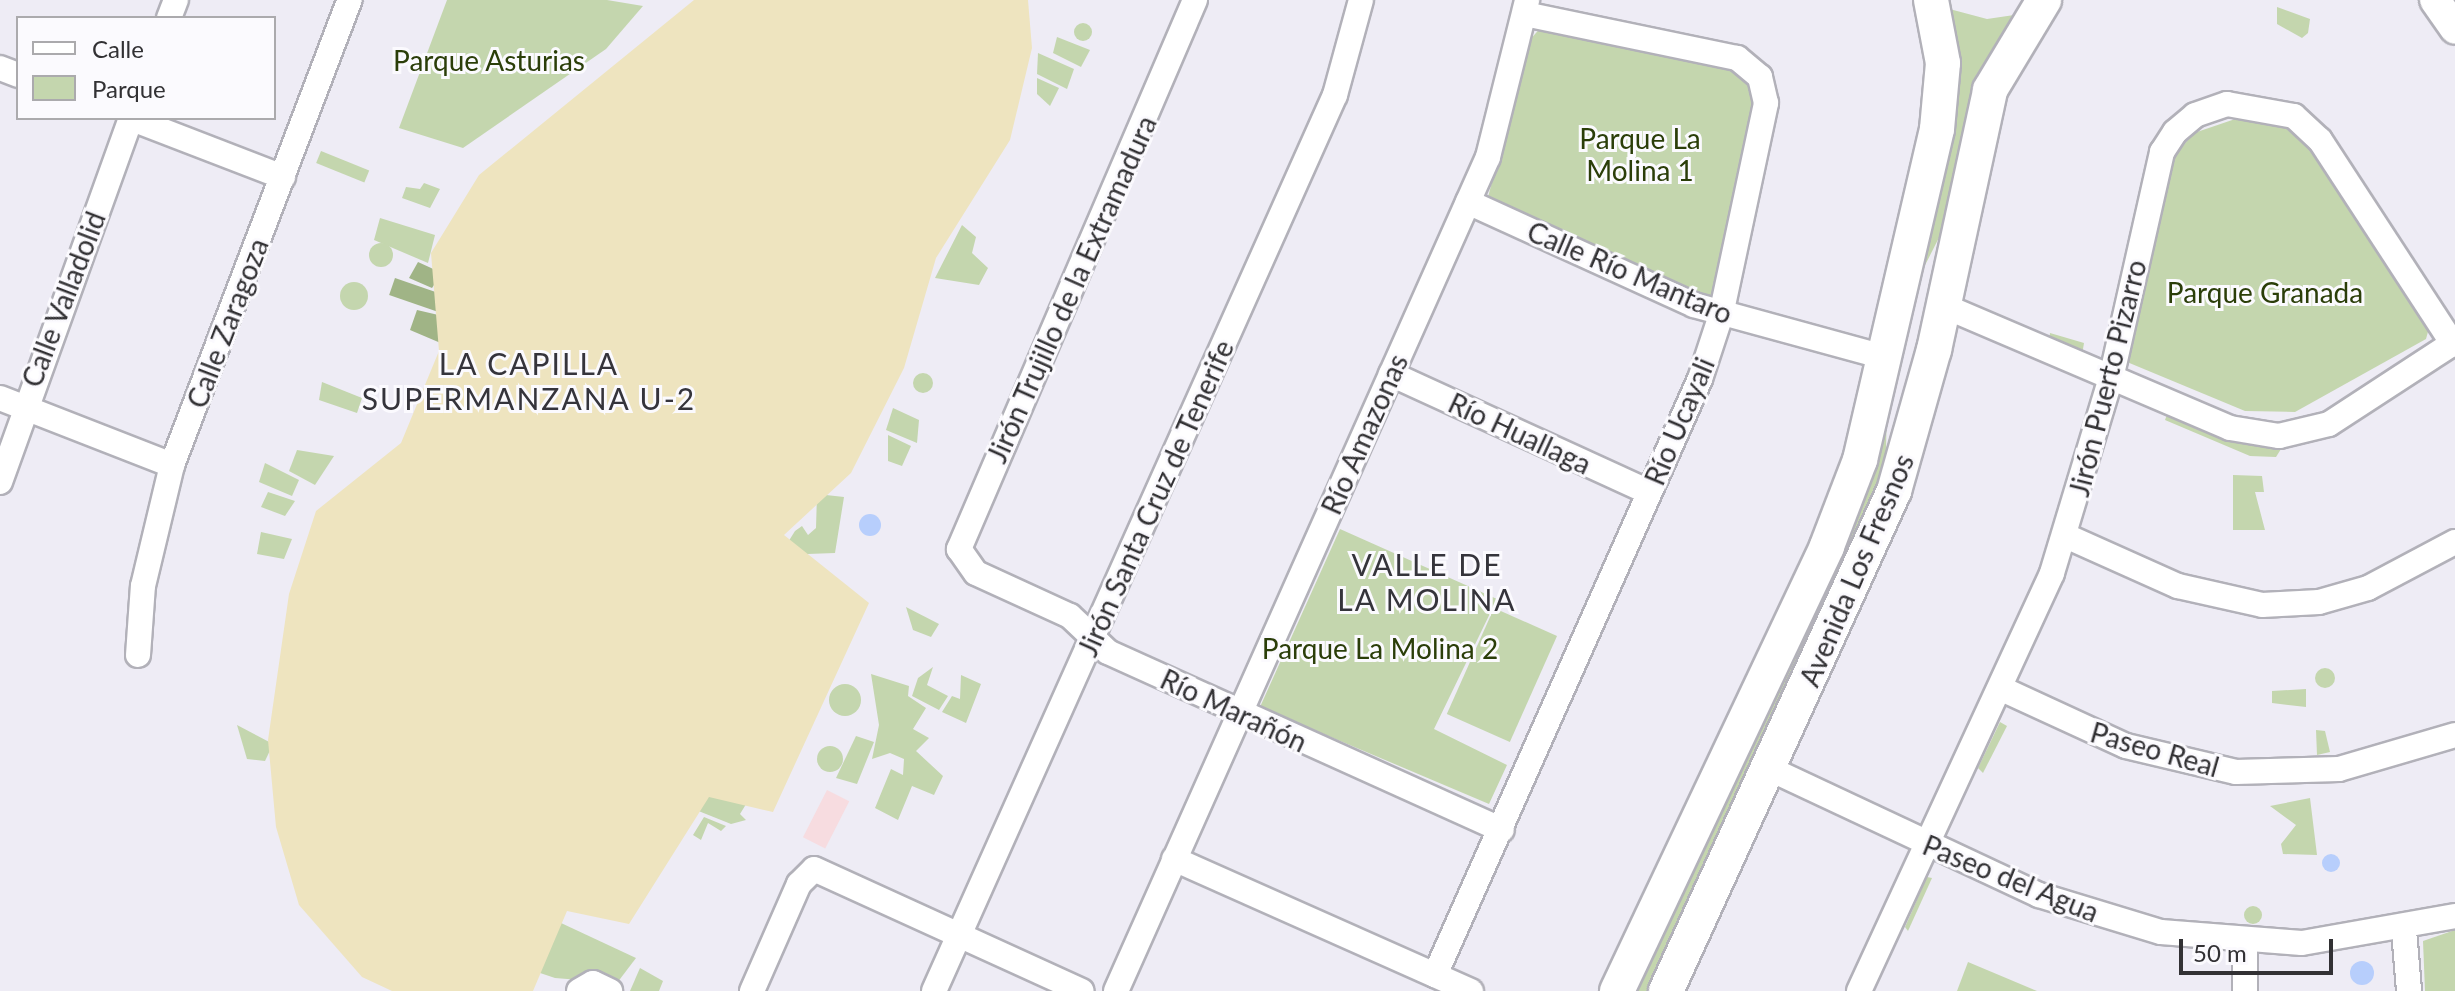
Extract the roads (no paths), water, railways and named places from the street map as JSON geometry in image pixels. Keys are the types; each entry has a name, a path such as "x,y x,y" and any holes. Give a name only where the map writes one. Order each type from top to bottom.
{"main road":[{"name":"Avenida Los Fresnos","path":"1617,991 1827,546 1888,358 1942,91 1931,0"},
{"name":"Avenida Los Fresnos","path":"1666,991 1890,501 1944,306 1990,90 2044,0"}],"street":[{"name":"Calle Zaragoza","path":"138,655 143,586 172,465 350,0"},
{"name":"Jirón Trujillo de la Extramadura","path":"976,573 959,549 960,534 1195,0"},
{"name":"Jirón Santa Cruz de Tenerife","path":"934,991 1335,95 1361,0"},
{"name":"Río Amazonas","path":"1116,991 1468,202 1505,109 1526,7"},
{"name":"Río Ucayali","path":"1435,975 1502,830 1649,492 1721,315 1764,120 1760,77 1714,51 1526,7"},
{"name":"Jirón Puerto Pizarro","path":"1859,991 2002,689 2066,536 2112,374 2162,152 2195,115 2227,104 2294,116 2320,140 2454,343"},
{"name":"Calle Valladolid","path":"0,482 11,403 130,120"},
{"path":"136,120 283,177"},
{"name":"Calle Río Mantaro","path":"1468,202 1721,315 1888,358"},
{"path":"1944,306 2112,374 2230,428 2279,436 2329,424 2454,343"},
{"name":"Río Huallaga","path":"1391,374 1649,492"},
{"path":"11,403 172,465"},
{"path":"2066,536 2178,586 2262,605 2319,602 2368,588 2455,542"},
{"name":"Río Marañón","path":"976,573 1070,616 1108,652 1502,830"},
{"name":"Paseo Real","path":"2002,689 2126,746 2236,772 2339,769 2455,735"},
{"name":"Paseo del Agua","path":"1770,769 1928,845 2077,909 2161,932 2245,943 2404,930 2455,916"},
{"path":"1174,859 1471,991"},
{"path":"752,991 799,884 814,869 1082,991"},
{"path":"2404,930 2409,991"},
{"path":"2245,943 2245,991"},
{"path":"579,991 593,983 610,991"}],"water":[{"path":"870,514 878,517 881,525 878,533 870,536 862,533 859,525 862,517"},
{"path":"2331,854 2340,863 2331,872 2322,863"},
{"path":"2362,961 2370,965 2374,973 2370,981 2362,985 2354,981 2350,973 2354,965"}],"district":[{"name":"LA CAPILLA SUPERMANZANA U-2","path":"529,380"},
{"name":"VALLE DE LA MOLINA","path":"1427,581"}],"park label":[{"name":"Parque Asturias","path":"489,60"},
{"name":"Parque La Molina 1","path":"1640,154"},
{"name":"Parque Granada","path":"2265,292"},
{"name":"Parque La Molina 2","path":"1380,648"}]}
